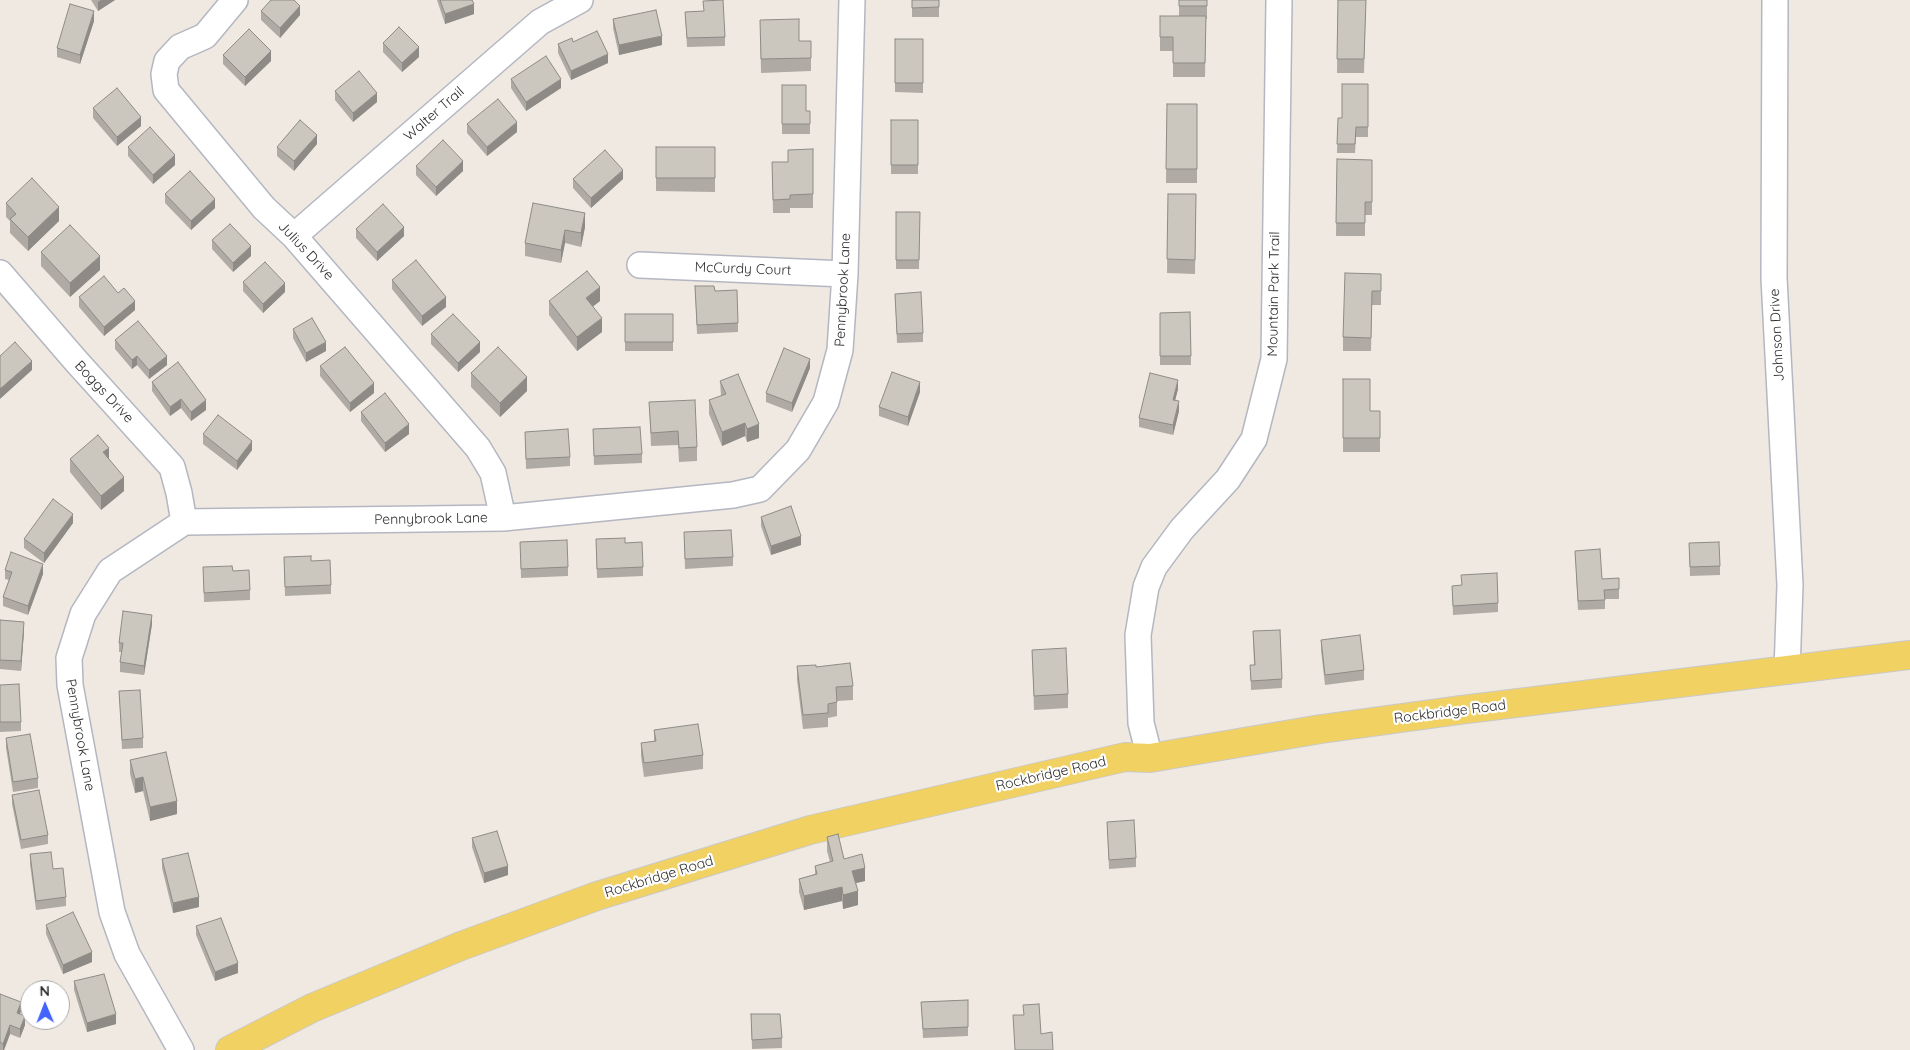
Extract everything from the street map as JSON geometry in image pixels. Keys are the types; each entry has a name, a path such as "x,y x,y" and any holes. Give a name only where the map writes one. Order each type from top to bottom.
{"main road":[{"name":"Rockbridge Road","path":"230,1050 320,1004 461,946 597,896 810,830 1124,757 1150,758 1351,725 1910,655"}],"street":[{"name":"Julius Drive","path":"235,0 205,36 180,47 167,61 164,74 166,90 264,208 294,236 478,448 493,473 503,518"},
{"name":"Walter Trail","path":"294,236 540,22 580,0"},
{"name":"Pennybrook Lane","path":"181,1050 126,954 112,912 70,686 69,658 83,614 110,571 184,522 503,518 733,495 760,489 798,450 826,402 840,350 845,274 852,0"},
{"name":"Mountain Park Trail","path":"1150,758 1141,723 1138,635 1146,587 1154,567 1182,529 1228,479 1254,439 1274,360 1279,0"},
{"name":"Johnson Drive","path":"1775,0 1774,278 1790,585 1787,671"},
{"name":"McCurdy Court","path":"640,265 845,274"},
{"name":"Boggs Drive","path":"0,273 8,299 172,468 184,522"}],"building":[{"path":"271,0 294,0 300,6 280,28 261,11"},
{"path":"440,0 472,0 474,4 445,14"},
{"path":"723,0 725,37 687,38 685,12 704,11 703,1"},
{"path":"912,0 939,0 939,7 912,8"},
{"path":"1179,0 1207,0 1207,6 1179,6"},
{"path":"1338,0 1366,0 1364,59 1337,59"},
{"path":"70,4 94,11 80,55 57,48"},
{"path":"656,10 662,36 619,45 613,19"},
{"path":"1160,16 1206,16 1205,63 1173,63 1173,37 1160,37"},
{"path":"799,19 799,41 811,41 811,58 761,59 760,20"},
{"path":"399,27 419,47 402,63 383,43"},
{"path":"249,29 271,51 245,77 223,55"},
{"path":"597,31 608,54 571,71 558,44 572,38 573,42"},
{"path":"895,39 923,39 923,83 895,83"},
{"path":"546,56 561,79 526,102 511,79"},
{"path":"359,71 377,93 353,113 335,91"},
{"path":"1342,84 1368,84 1368,127 1356,127 1355,144 1337,144 1338,118 1342,118"},
{"path":"782,85 806,85 806,111 810,111 810,124 782,124"},
{"path":"117,88 141,117 117,137 93,108"},
{"path":"498,99 517,122 487,147 467,124"},
{"path":"1167,104 1197,104 1197,169 1166,169"},
{"path":"300,120 317,135 294,161 277,147"},
{"path":"891,120 918,120 918,165 891,165"},
{"path":"150,127 175,155 153,175 128,147"},
{"path":"443,140 463,161 436,187 416,166"},
{"path":"656,147 715,147 715,178 656,178"},
{"path":"813,149 813,194 790,195 790,199 773,200 772,162 788,162 788,150"},
{"path":"605,150 623,170 591,198 573,179"},
{"path":"1337,159 1372,160 1372,202 1365,202 1365,223 1336,223"},
{"path":"190,171 215,199 191,221 165,194"},
{"path":"32,178 59,207 28,237 10,219 16,214 6,203"},
{"path":"1168,194 1196,194 1195,260 1167,259"},
{"path":"533,203 585,213 581,233 565,230 561,250 525,243"},
{"path":"383,204 404,227 377,252 356,229"},
{"path":"896,212 920,212 919,260 896,260"},
{"path":"230,224 251,246 233,263 212,240"},
{"path":"70,225 100,256 70,283 41,252"},
{"path":"416,260 446,297 422,316 392,280"},
{"path":"265,262 285,283 263,304 243,282"},
{"path":"587,271 600,287 586,298 602,318 577,337 549,301"},
{"path":"1345,273 1381,274 1381,291 1372,291 1371,338 1343,337"},
{"path":"104,276 118,293 124,288 135,301 104,327 79,297"},
{"path":"695,286 714,286 715,291 737,290 738,323 697,325"},
{"path":"921,292 923,333 897,334 895,294"},
{"path":"1190,312 1191,356 1160,356 1160,313"},
{"path":"453,314 480,342 458,363 431,334"},
{"path":"625,314 673,314 673,342 625,342"},
{"path":"312,318 326,342 306,353 293,329"},
{"path":"138,321 167,356 149,370 137,356 132,360 115,340"},
{"path":"15,342 32,361 0,389 0,356"},
{"path":"345,347 374,383 350,403 320,366"},
{"path":"498,347 527,377 500,403 471,373"},
{"path":"784,348 810,359 792,403 766,393"},
{"path":"178,362 206,400 191,412 181,399 170,407 152,382"},
{"path":"892,372 920,382 908,417 879,407"},
{"path":"1150,373 1178,380 1173,400 1179,401 1173,425 1139,418"},
{"path":"738,374 759,424 747,429 745,423 722,432 709,400 726,394 720,381"},
{"path":"1343,379 1370,379 1370,411 1380,411 1380,438 1343,438"},
{"path":"385,393 409,424 385,443 361,412"},
{"path":"695,400 697,447 679,448 678,431 651,433 649,402"},
{"path":"218,415 252,441 237,461 203,434"},
{"path":"640,427 642,454 594,456 593,429"},
{"path":"568,429 570,457 526,459 525,432"},
{"path":"98,435 109,448 103,452 124,477 101,496 70,459"},
{"path":"53,499 73,514 44,553 24,539"},
{"path":"791,506 801,536 771,546 761,517"},
{"path":"731,530 733,557 685,559 684,532"},
{"path":"625,538 625,543 642,542 643,567 597,569 596,539"},
{"path":"567,540 568,567 521,569 520,542"},
{"path":"1719,542 1720,566 1690,567 1689,543"},
{"path":"1600,549 1602,579 1619,578 1619,589 1604,590 1605,600 1578,601 1575,551"},
{"path":"11,552 43,564 28,606 3,597 12,572 5,570"},
{"path":"311,556 311,561 330,560 331,585 285,587 284,557"},
{"path":"232,566 233,571 249,570 250,590 204,593 203,567"},
{"path":"1497,573 1498,603 1453,606 1452,586 1462,585 1461,575"},
{"path":"123,611 152,615 144,666 120,662 123,643 119,643"},
{"path":"0,620 24,622 21,661 0,660"},
{"path":"1280,630 1282,679 1251,681 1250,665 1255,665 1253,631"},
{"path":"1360,635 1364,670 1325,675 1321,640"},
{"path":"1066,648 1068,694 1034,696 1032,650"},
{"path":"850,663 853,686 836,687 837,702 828,704 828,713 803,715 797,666 816,665 816,667"},
{"path":"19,684 21,722 0,722 0,685"},
{"path":"140,690 143,738 122,740 119,691"},
{"path":"698,724 703,755 644,763 641,743 656,741 654,730"},
{"path":"30,734 38,778 13,782 6,738"},
{"path":"166,752 177,801 150,807 143,777 135,779 130,760"},
{"path":"39,790 48,835 21,840 12,795"},
{"path":"1134,820 1136,858 1109,860 1107,822"},
{"path":"497,831 508,866 484,873 472,838"},
{"path":"838,834 844,859 862,854 865,868 852,871 858,891 843,895 842,887 804,896 799,879 817,874 815,866 833,861 827,837"},
{"path":"51,852 53,869 63,868 66,897 36,901 30,854"},
{"path":"188,853 199,897 173,903 162,859"},
{"path":"73,912 92,952 63,965 46,925"},
{"path":"221,918 238,963 215,972 196,926"},
{"path":"104,974 116,1014 87,1023 74,981"},
{"path":"0,994 20,1002 17,1013 20,1014 20,1029 10,1025 3,1044 0,1042"},
{"path":"968,1000 968,1027 923,1029 921,1002"},
{"path":"1039,1004 1041,1034 1052,1032 1053,1050 1015,1050 1013,1015 1024,1015 1023,1005"},
{"path":"751,1014 780,1014 782,1038 752,1040"}]}
